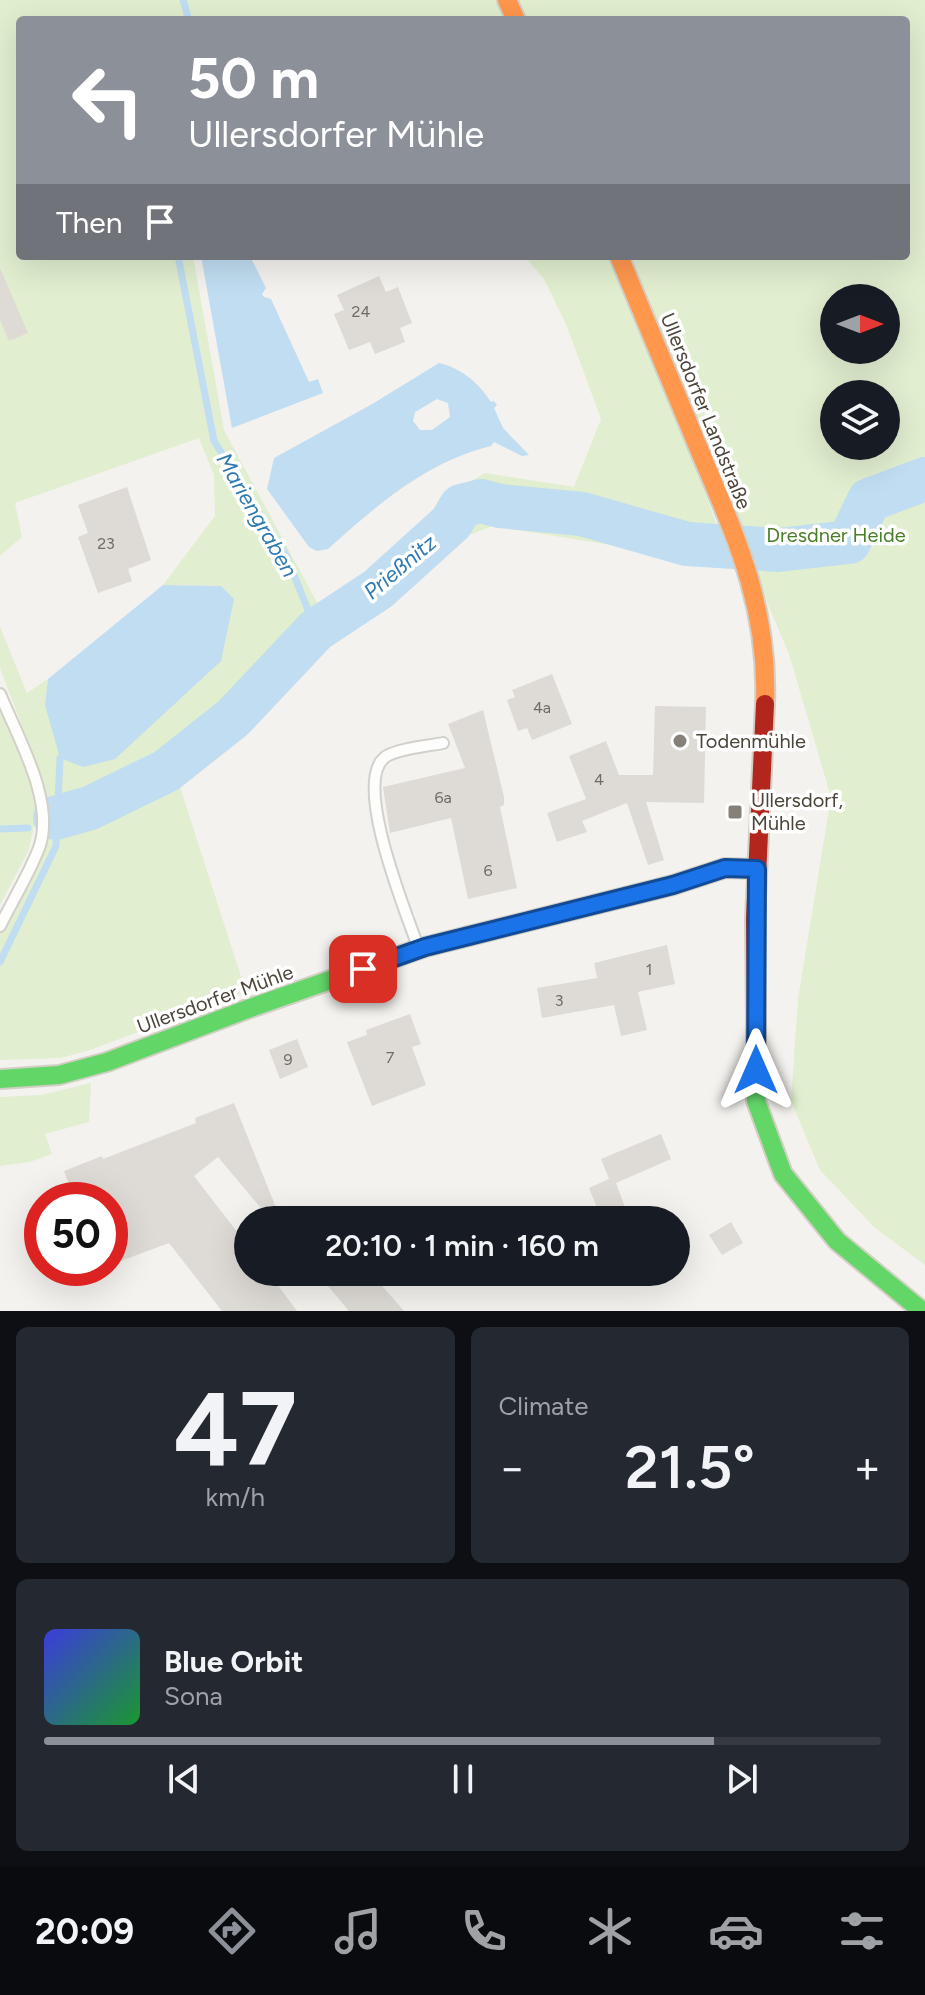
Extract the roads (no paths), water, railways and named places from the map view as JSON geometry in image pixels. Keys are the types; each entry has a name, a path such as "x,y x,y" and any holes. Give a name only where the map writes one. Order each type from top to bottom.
{"main road":[{"name":"Ullersdorfer Landstraße","path":"621,260 746,562 762,633 766,670 757,869 756,1101 783,1174 837,1241 922,1311"},
{"name":"Ullersdorfer Mühle","path":"0,1079 59,1075 107,1062 418,949 673,885 725,868 757,869"}],"lane":[{"path":"0,694 39,790 43,820 40,846 0,926"},
{"path":"418,949 380,834 376,801 377,771 379,763 387,756 443,743"}],"water":[{"path":"202,260 252,260 266,288 262,294 271,299 309,382 318,379 323,393 232,428"},
{"path":"439,363 447,365 469,377 491,402 494,401 503,428 529,455 522,456 494,442 491,446 467,453 404,487 328,549 317,551 309,547 267,489 274,458","holes":["437,399 448,403 450,417 432,430 420,430 413,421 415,412"]},
{"path":"163,585 221,586 234,599 221,661 115,759 83,767 60,758 45,705 48,679"}],"waterway":[{"name":"Mariengraben","path":"183,0 188,16"},
{"name":"Mariengraben","path":"179,260 214,441 286,555 316,630"},
{"name":"Prießnitz","path":"55,818 90,808 166,771 233,718 316,630 378,589 451,523 461,506 481,501 500,506 582,514 687,544 778,550 849,542 869,500 925,479"},
{"name":"Prießnitz","path":"0,962 56,846 60,758"},
{"path":"0,829 28,828"}],"place":[{"name":"Todenmühle","path":"680,741"},
{"name":"Ullersdorf, Mühle","path":"735,812"}],"park label":[{"name":"Dresdner Heide","path":"836,535"}]}
